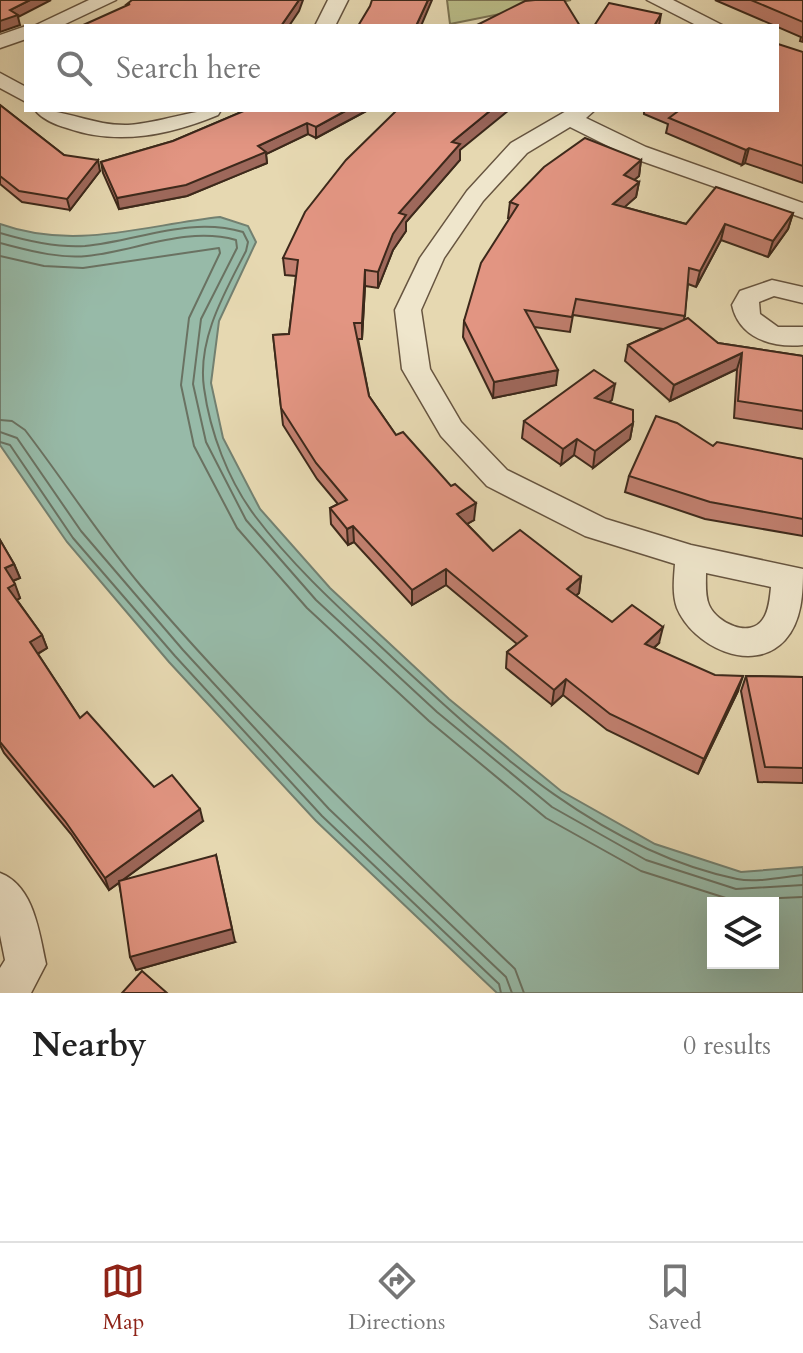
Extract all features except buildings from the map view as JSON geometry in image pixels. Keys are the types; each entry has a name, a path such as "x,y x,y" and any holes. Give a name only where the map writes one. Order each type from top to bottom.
{"street":[{"path":"49,24 106,0"},
{"path":"326,24 338,0"},
{"path":"657,0 710,24"},
{"path":"0,42 24,33"},
{"path":"0,79 24,95"},
{"path":"50,112 76,126 124,131 157,128 204,112"},
{"path":"691,557 692,604 701,623 732,641 754,641 772,632 796,581 691,557 596,528 497,478 451,429 416,369 408,310 432,258 475,196 519,148 577,114 638,152 803,211"},
{"path":"802,293 772,288 749,297 745,305 752,324 765,332 779,336 803,336"},
{"path":"0,891 16,918 26,964 8,993"}],"green space":[{"path":"447,0 571,0 450,24"}],"water":[{"path":"220,217 248,226 256,242 219,321 211,383 223,438 260,509 330,588 449,699 561,791 655,844 741,872 803,867 803,993 497,993 316,821 169,662 67,542 0,445 0,224 55,235 110,234"}]}
